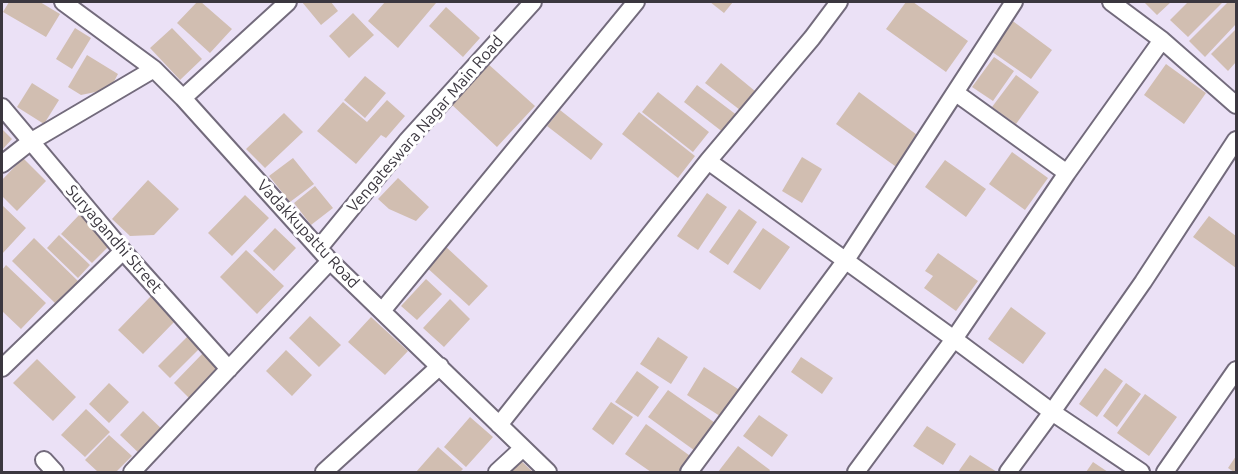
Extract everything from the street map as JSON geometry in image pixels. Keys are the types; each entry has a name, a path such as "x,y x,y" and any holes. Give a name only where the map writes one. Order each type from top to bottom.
{"street":[{"name":"Vadakkupattu Road","path":"63,2 154,69 330,261 548,472"},
{"path":"183,98 288,2"},
{"name":"Vengateswara Nagar Main Road","path":"319,248 406,142 533,2"},
{"path":"382,311 636,2"},
{"path":"499,425 708,161 812,38 839,2"},
{"path":"689,472 846,260 1014,2"},
{"path":"1111,2 1162,40 1236,105"},
{"path":"856,472 954,339 1067,173 1162,40"},
{"path":"2,164 30,142 154,69"},
{"path":"956,93 1067,173"},
{"name":"Suryagandhi Street","path":"2,107 123,251 229,369"},
{"path":"1008,472 1143,282 1236,140"},
{"path":"708,161 1052,412 1141,472"},
{"path":"2,368 123,251"},
{"path":"132,472 330,261"},
{"path":"324,472 440,366"},
{"path":"1166,472 1236,370"},
{"path":"497,472 523,448"}],"building":[{"path":"9,2 40,2 60,14 46,37 3,12"},
{"path":"197,2 201,2 232,29 210,53 177,23"},
{"path":"302,2 331,2 338,11 321,25"},
{"path":"385,2 436,3 398,48 368,21"},
{"path":"710,2 733,2 724,13"},
{"path":"906,2 913,2 968,41 946,72 886,29"},
{"path":"1144,2 1171,2 1157,15"},
{"path":"1188,2 1223,2 1188,37 1170,20"},
{"path":"1228,2 1236,2 1236,24 1205,57 1189,41"},
{"path":"446,7 480,38 463,57 429,26"},
{"path":"353,13 374,35 349,58 329,36"},
{"path":"1010,19 1052,50 1031,79 988,49"},
{"path":"75,28 91,38 72,69 56,59"},
{"path":"172,28 202,59 180,80 150,48"},
{"path":"1236,29 1236,62 1228,71 1211,54"},
{"path":"87,55 118,74 110,89 81,95 68,87"},
{"path":"994,57 1014,71 993,101 972,87"},
{"path":"487,63 535,106 497,147 450,103"},
{"path":"721,63 755,91 740,110 705,83"},
{"path":"1166,64 1206,93 1184,124 1144,95"},
{"path":"1016,75 1039,92 1016,124 992,107"},
{"path":"365,76 386,93 365,118 344,100"},
{"path":"32,83 59,100 44,124 17,107"},
{"path":"697,85 738,116 724,133 684,102"},
{"path":"658,92 709,132 693,152 642,112"},
{"path":"859,92 924,140 902,171 836,124"},
{"path":"387,100 405,116 386,138 381,135 356,164 317,131 343,102 367,122"},
{"path":"560,110 603,144 591,160 547,126"},
{"path":"639,112 695,156 678,178 622,134"},
{"path":"284,113 303,132 265,168 246,149"},
{"path":"2,129 12,139 2,150"},
{"path":"1012,152 1048,178 1025,210 989,184"},
{"path":"802,157 822,169 802,203 782,191"},
{"path":"23,158 46,181 17,211 2,196 2,180"},
{"path":"293,158 314,184 290,202 269,176"},
{"path":"945,160 986,189 966,217 925,187"},
{"path":"398,178 429,207 416,221 389,209 378,199"},
{"path":"148,180 179,209 154,235 130,236 112,219"},
{"path":"315,186 333,208 311,225 294,203"},
{"path":"707,193 727,207 698,250 677,236"},
{"path":"245,195 269,218 232,256 208,233"},
{"path":"2,205 26,228 2,254"},
{"path":"739,209 757,222 728,265 709,252"},
{"path":"80,214 111,244 92,263 61,234"},
{"path":"1209,216 1236,236 1236,268 1193,237"},
{"path":"275,228 296,248 274,271 253,251"},
{"path":"763,228 790,247 760,290 733,272"},
{"path":"59,235 90,265 78,278 47,248"},
{"path":"34,238 80,283 58,306 12,261"},
{"path":"444,245 488,286 469,306 424,265"},
{"path":"246,250 284,286 257,314 220,277"},
{"path":"938,253 978,281 956,311 924,288 933,276 925,271"},
{"path":"6,265 46,303 21,329 2,311 2,270"},
{"path":"426,279 442,294 417,320 401,306"},
{"path":"151,296 176,320 143,354 118,330"},
{"path":"450,299 470,319 444,347 423,328"},
{"path":"1011,307 1046,333 1023,364 988,339"},
{"path":"310,316 341,345 319,367 289,338"},
{"path":"371,317 408,351 385,375 348,342"},
{"path":"189,335 201,347 170,378 158,366"},
{"path":"658,337 688,357 671,384 640,364"},
{"path":"286,350 312,375 292,396 266,371"},
{"path":"204,352 224,372 194,403 174,383"},
{"path":"801,357 833,378 822,394 791,372"},
{"path":"37,359 76,397 53,421 13,383"},
{"path":"704,367 741,391 723,418 687,395"},
{"path":"1105,368 1123,381 1097,417 1079,404"},
{"path":"637,371 659,387 638,417 615,402"},
{"path":"109,383 129,402 109,423 89,404"},
{"path":"1126,383 1141,394 1117,427 1103,416"},
{"path":"668,390 718,425 698,453 648,417"},
{"path":"1145,394 1177,417 1149,456 1117,433"},
{"path":"611,402 633,417 613,445 592,429"},
{"path":"86,409 110,432 85,457 61,435"},
{"path":"143,411 166,433 143,457 120,435"},
{"path":"759,415 788,435 772,457 743,436"},
{"path":"470,417 493,437 466,467 444,447"},
{"path":"646,424 693,458 683,472 651,472 625,454"},
{"path":"927,426 956,444 943,465 913,446"},
{"path":"109,435 132,456 116,472 98,472 85,460"},
{"path":"738,446 770,470 769,472 718,472"},
{"path":"438,447 463,469 460,472 416,472"},
{"path":"970,455 997,472 958,472"},
{"path":"1236,456 1236,472 1234,472 1228,468"},
{"path":"518,458 533,472 505,472"},
{"path":"1093,462 1108,472 1086,472"}]}
